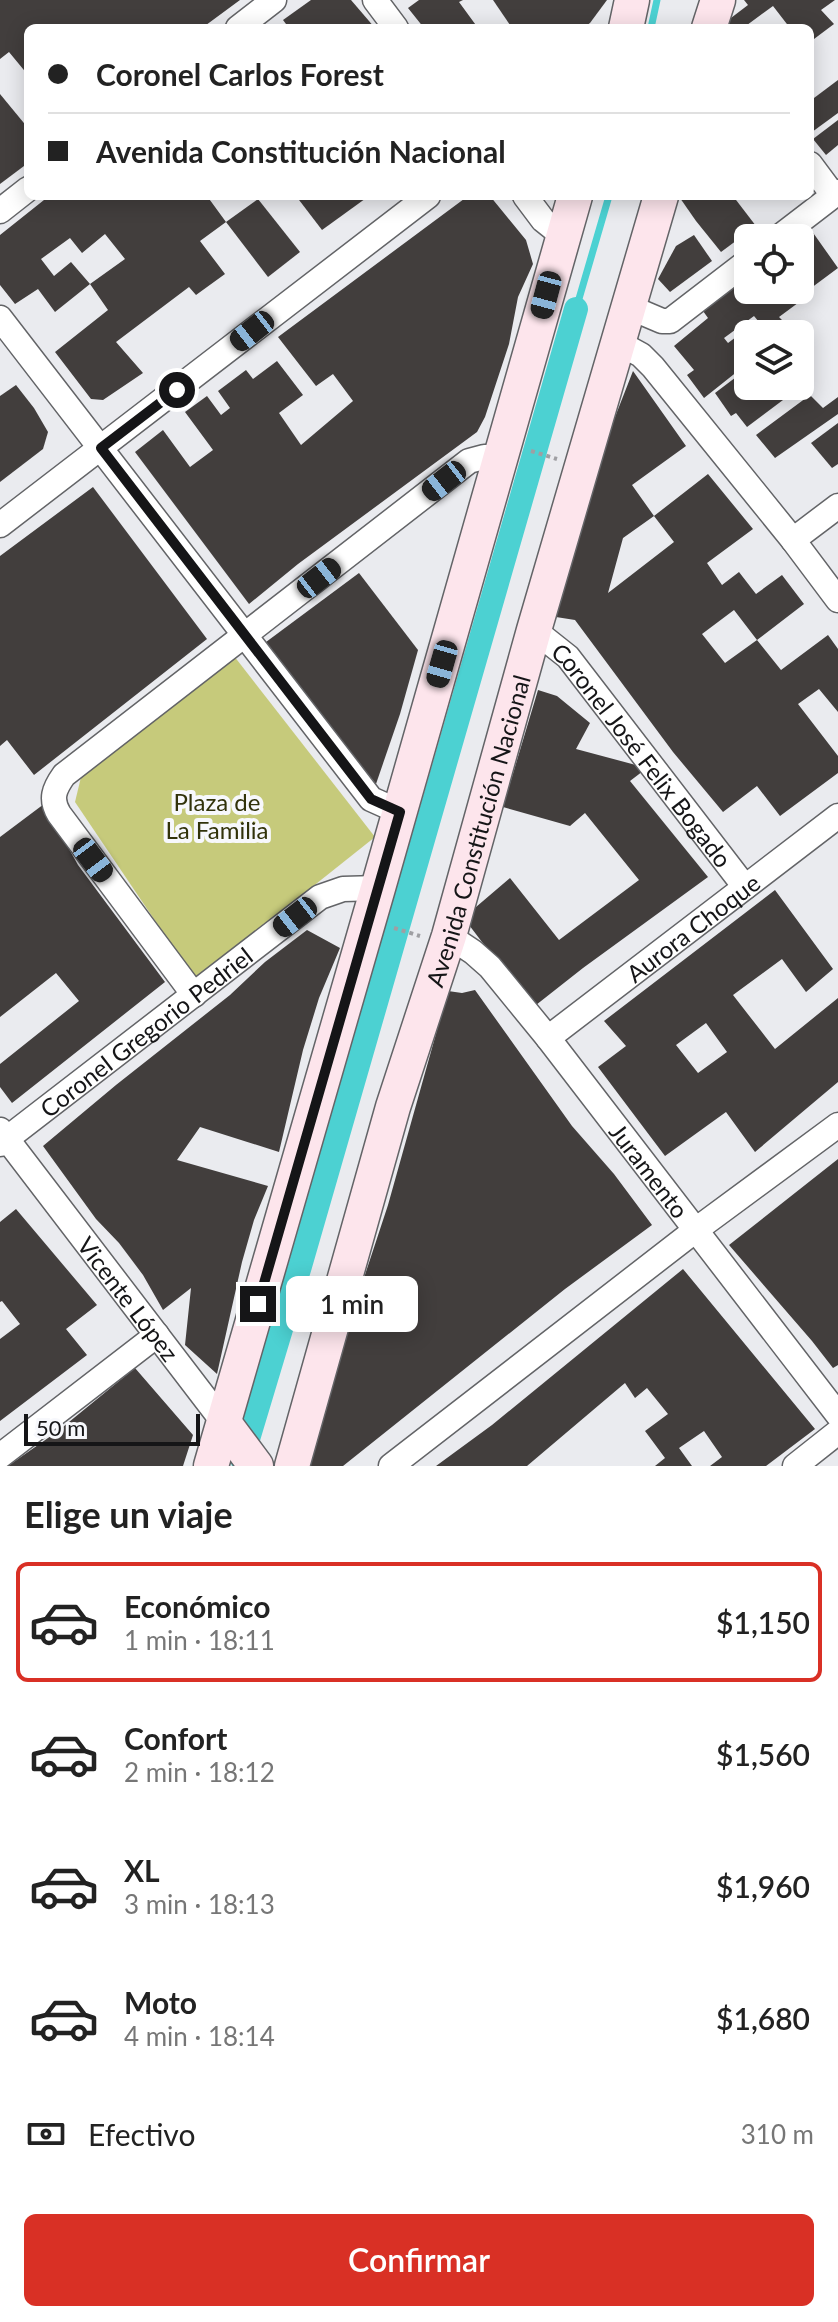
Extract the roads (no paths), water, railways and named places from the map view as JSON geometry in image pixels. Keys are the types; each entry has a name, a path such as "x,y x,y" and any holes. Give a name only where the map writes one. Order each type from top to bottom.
{"main road":[{"path":"627,24 632,0"},
{"path":"710,24 718,0"},
{"path":"211,1466 400,812 511,453 574,200"},
{"name":"Avenida Constitución Nacional","path":"292,1466 393,1107 448,940 534,630 660,200"},
{"name":"Vicente López","path":"224,1423 256,1466"}],"street":[{"path":"243,24 274,0"},
{"path":"375,0 393,24"},
{"path":"796,224 836,193 814,168"},
{"path":"0,211 24,192"},
{"path":"0,525 423,200"},
{"path":"528,200 543,220 563,236"},
{"path":"629,307 662,321 670,321 734,272"},
{"path":"0,318 371,799 400,812"},
{"path":"619,343 641,355 653,367 838,600"},
{"path":"194,995 53,805 53,795 64,775 469,461 511,453"},
{"path":"793,540 838,506"},
{"name":"Coronel José Felix Bogado","path":"534,630 568,657 745,887"},
{"name":"Aurora Choque","path":"548,1038 838,816"},
{"name":"Coronel Gregorio Pedriel","path":"2,1137 320,897 343,889 378,888"},
{"name":"Juramento","path":"448,940 473,952 490,967 697,1229 838,1415"},
{"path":"391,1466 697,1229 838,1125"},
{"name":"Vicente López","path":"2,1137 224,1423"},
{"path":"0,1456 157,1335"},
{"path":"795,1466 838,1432"}],"waterway":[{"path":"652,24 657,0"},
{"path":"576,309 608,200"},
{"path":"242,1459 576,309"}],"park label":[{"name":"Plaza de La Familia","path":"217,815"}]}
